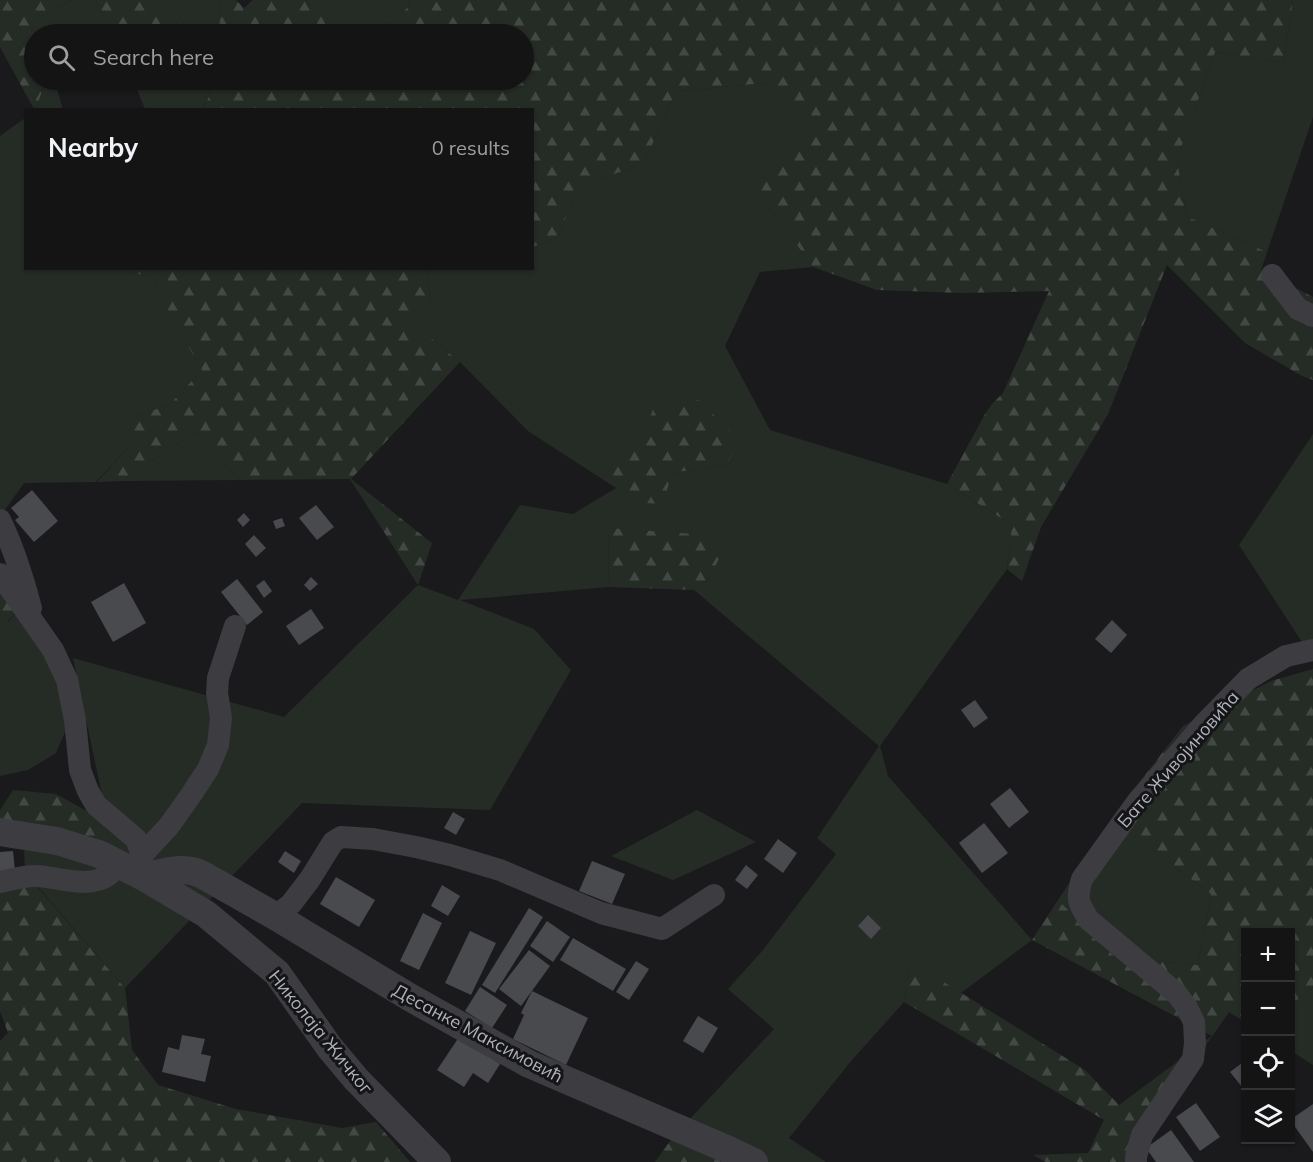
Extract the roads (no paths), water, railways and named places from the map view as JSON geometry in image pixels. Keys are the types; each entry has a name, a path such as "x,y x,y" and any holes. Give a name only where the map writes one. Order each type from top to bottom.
{"street":[{"path":"1272,275 1298,309 1313,316"},
{"path":"0,520 22,572 35,624"},
{"path":"0,574 53,650 67,680 75,720 80,770 96,805 136,839 135,865"},
{"path":"0,882 35,875 70,882 85,882 135,865 180,811 208,769 219,745 221,718 217,693 218,678 235,626"},
{"name":"Бате Живојиновића","path":"1136,1162 1142,1135 1193,1059 1194,1022 1176,993 1089,920 1080,907 1078,893 1082,879 1137,801 1204,724 1248,679 1286,656 1313,650"},
{"name":"Николаја Жичког","path":"0,832 69,844 135,865 206,914 278,973 330,1048 356,1079 437,1162"},
{"path":"275,916 291,904 333,842 341,837 374,839 450,855 500,870 601,913 662,929 714,895"},
{"name":"Десанке Максимовић","path":"135,865 160,874 178,869 193,871 275,916 411,998 529,1064 754,1162"}]}
